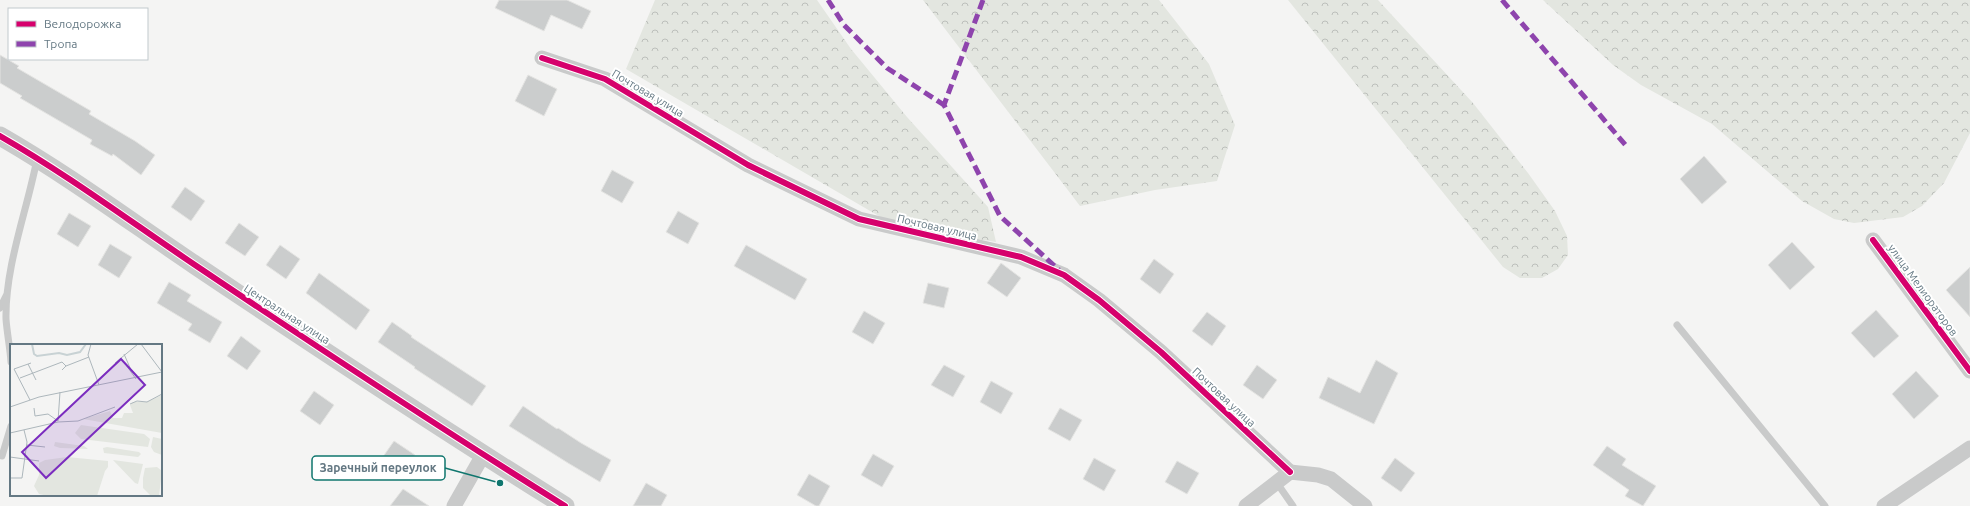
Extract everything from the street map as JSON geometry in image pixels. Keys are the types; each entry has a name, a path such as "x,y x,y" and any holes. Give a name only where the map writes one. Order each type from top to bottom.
{"street":[{"name":"Почтовая улица","path":"542,58 605,79 748,165 859,219 1021,256 1064,275 1099,300 1161,352 1290,472"},
{"name":"Центральная улица","path":"0,136 37,157 195,265 483,455 565,506"},
{"name":"улица Мелиораторов","path":"1873,240 1970,371"},
{"path":"1884,506 1970,448"},
{"path":"454,506 483,455"},
{"path":"1246,506 1290,472 1318,475 1331,479 1365,506"}],"lane":[{"path":"10,353 6,319 8,293 18,236 30,195 37,157"},
{"path":"0,308 8,293"},
{"path":"1677,325 1825,506"},
{"path":"2,456 10,429"},
{"path":"1277,483 1294,506"}],"green space":[{"path":"655,0 817,0 851,49 907,117 988,207 996,242 896,226 626,69"},
{"path":"923,0 1159,0 1209,64 1235,125 1217,181 1155,190 1080,206"},
{"path":"1288,0 1378,0 1473,103 1528,173 1555,211 1567,236 1568,255 1558,269 1542,278 1520,278 1503,267"},
{"path":"1543,0 1970,0 1970,133 1944,183 1922,206 1903,217 1854,223 1834,219 1802,201 1712,124 1641,85 1613,65"}],"building":[{"path":"499,0 567,0 591,11 582,29 551,15 544,31 495,8"},
{"path":"0,55 19,66 17,68 91,111 89,114 135,141 155,155 141,175 113,154 112,156 90,144 92,140 20,98 22,96 0,83"},
{"path":"528,75 557,89 544,116 515,101"},
{"path":"1704,156 1727,182 1702,204 1680,179"},
{"path":"612,170 634,182 622,203 601,191"},
{"path":"185,187 205,201 191,221 171,207"},
{"path":"678,211 699,223 688,244 666,232"},
{"path":"69,213 91,226 78,247 57,234"},
{"path":"239,223 259,237 245,256 225,243"},
{"path":"1792,242 1815,267 1790,290 1768,265"},
{"path":"110,244 132,257 119,278 98,265"},
{"path":"280,245 300,259 286,279 266,265"},
{"path":"746,245 807,279 795,300 734,266"},
{"path":"1154,259 1174,274 1160,294 1140,279"},
{"path":"1001,263 1021,278 1007,297 987,283"},
{"path":"1970,267 1970,317 1946,290"},
{"path":"319,273 370,310 356,330 306,293"},
{"path":"169,282 191,295 187,301 222,322 210,343 188,330 192,324 157,303"},
{"path":"928,283 949,288 944,308 923,303"},
{"path":"1876,310 1899,336 1874,358 1851,333"},
{"path":"864,311 885,323 873,344 852,332"},
{"path":"1207,312 1226,326 1212,346 1192,331"},
{"path":"392,322 412,336 411,337 486,386 472,406 414,368 415,367 378,342"},
{"path":"241,336 261,351 247,370 227,356"},
{"path":"1376,360 1398,373 1374,424 1319,398 1328,377 1360,393"},
{"path":"944,365 965,376 953,397 931,385"},
{"path":"1257,365 1277,380 1263,399 1243,385"},
{"path":"1916,371 1939,396 1914,419 1892,394"},
{"path":"991,381 1013,393 1001,414 980,402"},
{"path":"314,391 334,405 320,425 300,411"},
{"path":"523,406 557,429 558,428 611,460 600,482 509,426"},
{"path":"1060,408 1082,420 1070,441 1048,429"},
{"path":"394,441 415,455 401,475 380,461"},
{"path":"1607,446 1626,459 1622,465 1656,486 1643,506 1625,496 1629,490 1593,465"},
{"path":"873,454 894,466 882,487 861,475"},
{"path":"1094,458 1116,470 1104,491 1083,479"},
{"path":"1395,458 1415,473 1401,492 1381,478"},
{"path":"1177,461 1199,473 1187,494 1165,482"},
{"path":"809,474 830,486 819,506 816,506 797,495"},
{"path":"646,483 667,495 661,506 633,506"},
{"path":"403,489 429,506 390,506"}],"marked path":[{"path":"828,0 844,25 887,68 944,105"},
{"path":"983,0 944,105 1000,216 1059,270"},
{"path":"1502,0 1628,148"}],"cycle path":[{"path":"542,58 605,79 748,165 859,219 1021,257 1064,275 1099,300 1161,352 1290,472"},
{"path":"0,136 75,183 195,265 379,387 565,506"},
{"path":"1873,240 1970,371"}],"place":[{"name":"Заречный переулок","path":"500,483"}]}
